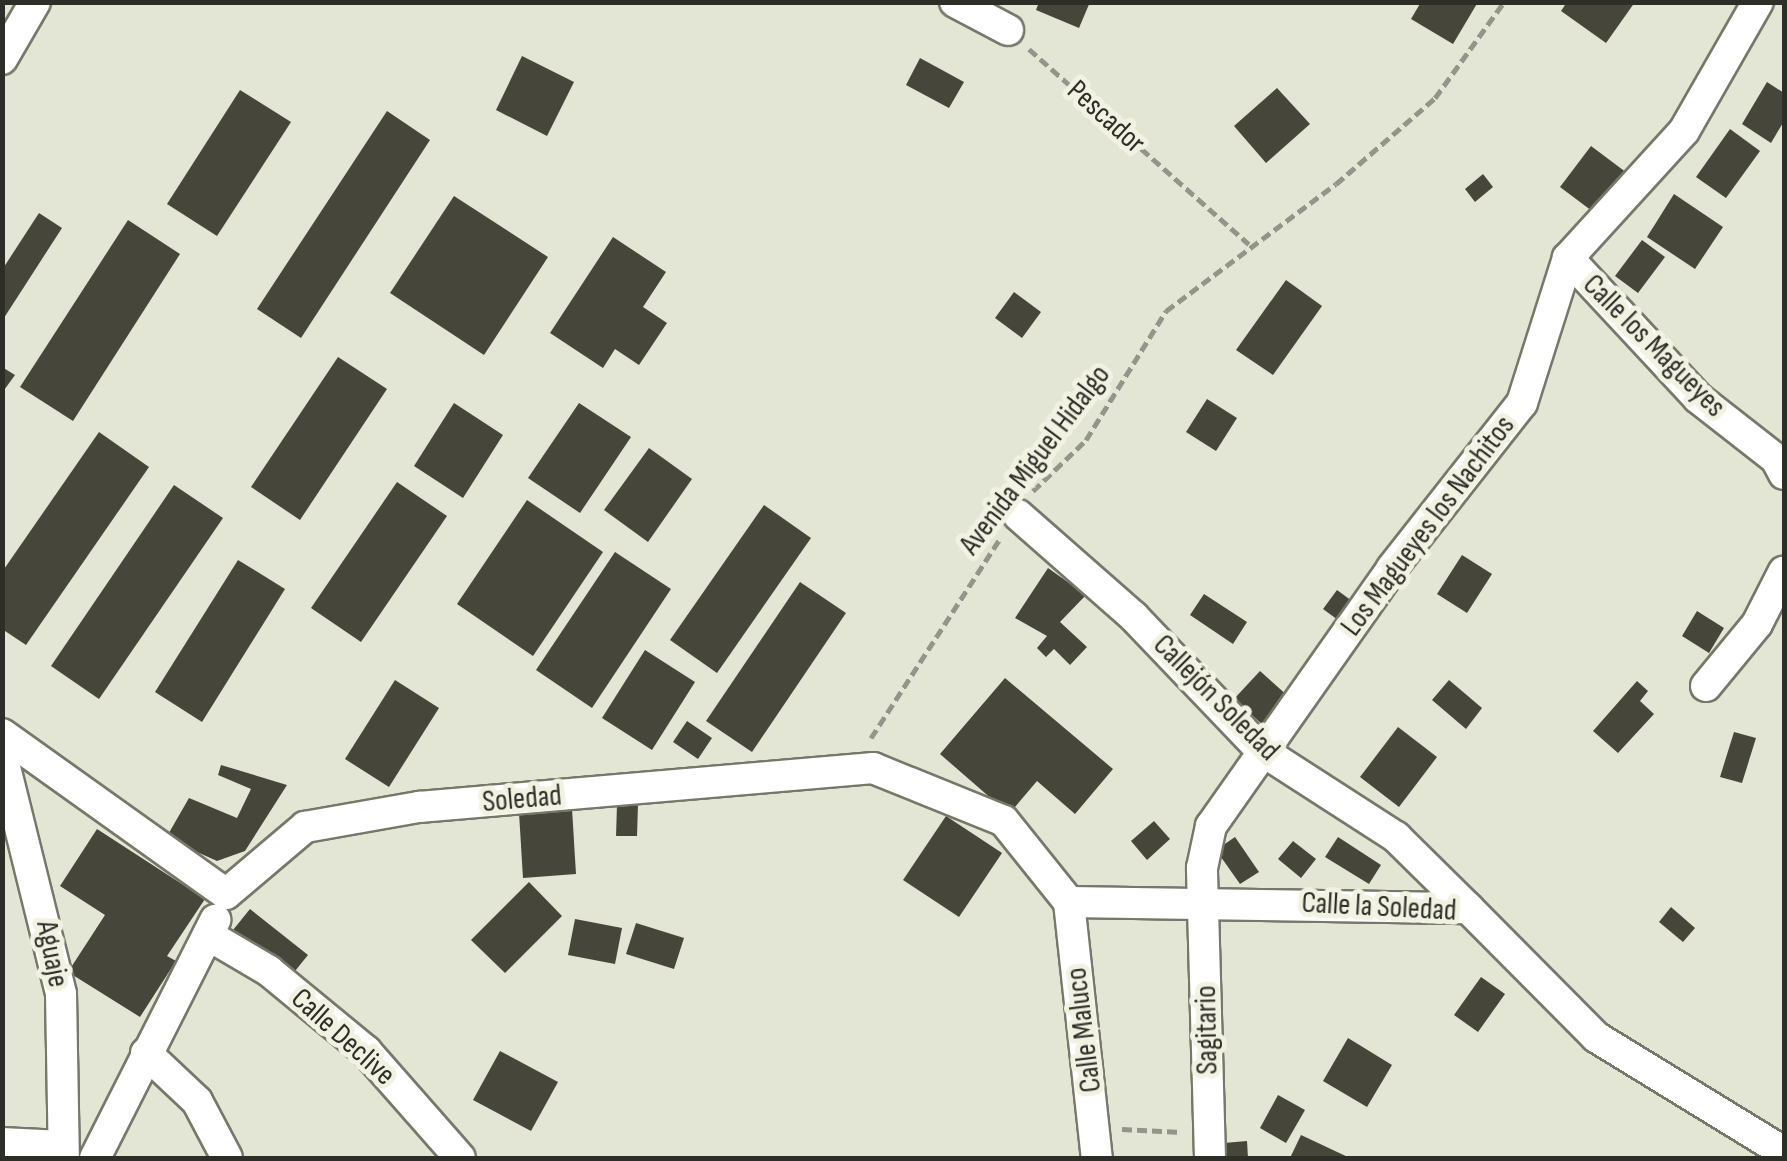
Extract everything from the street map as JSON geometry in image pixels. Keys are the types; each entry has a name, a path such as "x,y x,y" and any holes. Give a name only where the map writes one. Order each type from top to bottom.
{"street":[{"path":"2,60 35,2"},
{"path":"954,2 1008,30"},
{"name":"Los Magueyes los Nachitos","path":"1205,902 1202,868 1212,826 1261,750 1522,403 1568,258 1684,131 1758,2"},
{"name":"Calle los Magueyes","path":"1568,258 1698,398 1776,459 1784,474"},
{"name":"Callejón Soledad","path":"1018,515 1134,618 1261,750 1396,837 1468,908"},
{"path":"1706,686 1757,624 1784,571"},
{"path":"2,734 226,894 95,1158"},
{"name":"Aguaje","path":"2,755 61,994 63,1152"},
{"name":"Soledad","path":"226,894 304,827 419,808 873,768 1004,821 1069,902"},
{"name":"Calle la Soledad","path":"1069,902 1468,908 1596,1037 1784,1152"},
{"name":"Calle Maluco","path":"1069,902 1097,1158"},
{"name":"Sagitario","path":"1205,902 1209,1146"},
{"name":"Calle Declive","path":"208,934 269,970 366,1051 460,1158"},
{"path":"146,1053 196,1101 227,1158"},
{"path":"2,1144 63,1152"}],"path":[{"name":"Avenida Miguel Hidalgo","path":"850,770 1039,483 1086,440 1166,311 1250,244 1336,184 1435,98 1504,2"},
{"name":"Pescador","path":"1008,30 1250,244"},
{"path":"1096,1128 1209,1146"}],"building":[{"path":"1039,2 1090,2 1079,28 1036,10"},
{"path":"1421,2 1478,2 1453,44 1411,19"},
{"path":"1567,2 1635,2 1606,43 1561,11"},
{"path":"522,56 574,82 547,136 496,110"},
{"path":"920,58 964,82 949,108 906,85"},
{"path":"1767,82 1784,93 1784,121 1771,143 1742,124"},
{"path":"1277,88 1310,124 1266,163 1234,126"},
{"path":"240,90 291,122 217,236 167,204"},
{"path":"387,111 430,140 301,338 257,309"},
{"path":"1730,129 1760,151 1726,198 1696,177"},
{"path":"1591,146 1627,173 1596,214 1560,187"},
{"path":"1483,174 1493,187 1475,202 1465,189"},
{"path":"1674,194 1723,227 1695,269 1647,237"},
{"path":"454,196 548,257 484,355 390,293"},
{"path":"39,213 62,228 2,321 2,270"},
{"path":"128,220 180,254 73,421 20,387"},
{"path":"613,237 666,272 643,307 667,323 639,365 615,349 603,368 550,333"},
{"path":"1642,240 1665,257 1638,293 1615,276"},
{"path":"1286,280 1322,306 1273,375 1236,350"},
{"path":"1014,292 1041,312 1022,338 995,318"},
{"path":"338,357 387,389 300,520 251,487"},
{"path":"2,367 15,375 2,393"},
{"path":"1207,399 1237,418 1216,451 1186,432"},
{"path":"454,403 503,435 463,498 414,466"},
{"path":"579,403 631,437 580,513 528,478"},
{"path":"99,432 149,467 26,645 2,629 2,572"},
{"path":"649,448 692,479 648,542 604,510"},
{"path":"397,482 447,516 361,642 311,608"},
{"path":"174,485 223,518 99,699 51,666"},
{"path":"527,500 603,552 533,656 457,604"},
{"path":"764,505 811,538 717,673 670,640"},
{"path":"615,552 671,589 592,708 536,670"},
{"path":"1462,555 1492,574 1467,613 1437,594"},
{"path":"238,560 285,589 202,722 155,692"},
{"path":"1048,568 1086,595 1060,622 1087,647 1070,665 1054,649 1046,657 1037,648 1047,636 1015,618"},
{"path":"800,582 846,613 752,752 706,721"},
{"path":"1337,590 1352,601 1338,620 1323,609"},
{"path":"1204,594 1247,622 1233,644 1190,615"},
{"path":"1697,611 1724,628 1709,653 1682,636"},
{"path":"645,650 695,682 652,750 602,718"},
{"path":"1260,671 1289,697 1263,725 1234,699"},
{"path":"1005,678 1113,769 1075,814 1037,781 1009,814 940,754"},
{"path":"395,680 439,708 389,787 345,759"},
{"path":"1449,680 1482,708 1466,729 1432,700"},
{"path":"1637,681 1648,691 1640,701 1654,714 1618,753 1593,731"},
{"path":"687,721 712,738 698,759 673,742"},
{"path":"1398,727 1437,757 1399,807 1360,777"},
{"path":"1734,732 1756,738 1742,783 1720,777"},
{"path":"221,765 287,785 245,851 217,861 166,838 189,798 237,818 251,789 218,775"},
{"path":"617,804 638,805 637,836 616,836"},
{"path":"572,809 576,874 523,878 519,813"},
{"path":"946,816 1002,853 959,917 903,880"},
{"path":"1154,821 1170,839 1147,860 1131,841"},
{"path":"97,829 205,899 167,956 176,961 140,1017 68,972 105,915 60,886"},
{"path":"1235,837 1259,872 1240,884 1216,850"},
{"path":"1338,837 1381,865 1369,884 1325,857"},
{"path":"1293,841 1316,859 1301,878 1278,859"},
{"path":"529,882 562,916 505,973 471,940"},
{"path":"1671,907 1695,928 1683,942 1659,922"},
{"path":"250,909 308,955 291,976 233,930"},
{"path":"575,919 622,928 615,964 568,955"},
{"path":"636,923 684,938 674,969 626,954"},
{"path":"1481,977 1505,994 1478,1032 1454,1015"},
{"path":"1348,1038 1392,1065 1367,1107 1323,1081"},
{"path":"500,1051 558,1082 531,1131 473,1100"},
{"path":"1278,1095 1305,1110 1286,1143 1260,1128"},
{"path":"1301,1135 1350,1158 1290,1158"},
{"path":"1247,1141 1248,1158 1226,1158 1224,1143"}]}
